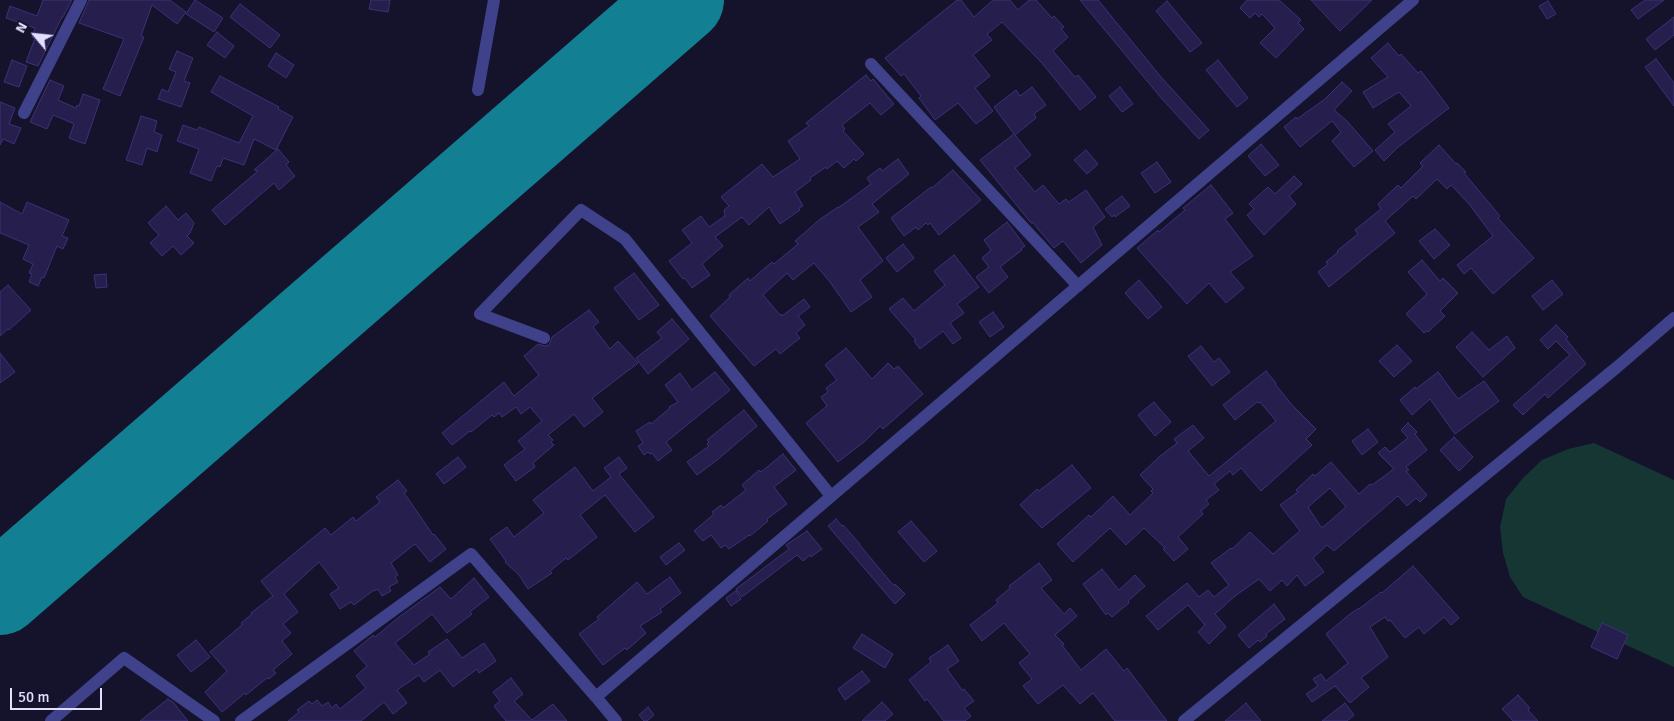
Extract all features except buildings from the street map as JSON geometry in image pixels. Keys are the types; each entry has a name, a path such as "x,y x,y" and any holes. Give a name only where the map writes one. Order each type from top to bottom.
{"street":[{"path":"24,113 81,0"},
{"path":"478,90 494,0"},
{"path":"596,697 1413,0"},
{"path":"871,64 1078,286"},
{"path":"544,338 480,314 581,210 624,239 831,496"},
{"path":"1184,721 1616,368 1674,318"},
{"path":"241,721 471,554 616,721"},
{"path":"51,721 124,658 214,721"}],"green space":[{"path":"1594,443 1674,480 1674,667 1624,644 1627,635 1602,623 1598,632 1523,597 1510,577 1503,553 1500,527 1506,499 1523,478 1542,460 1568,449"}],"runway":[{"path":"0,593 682,0"}]}
